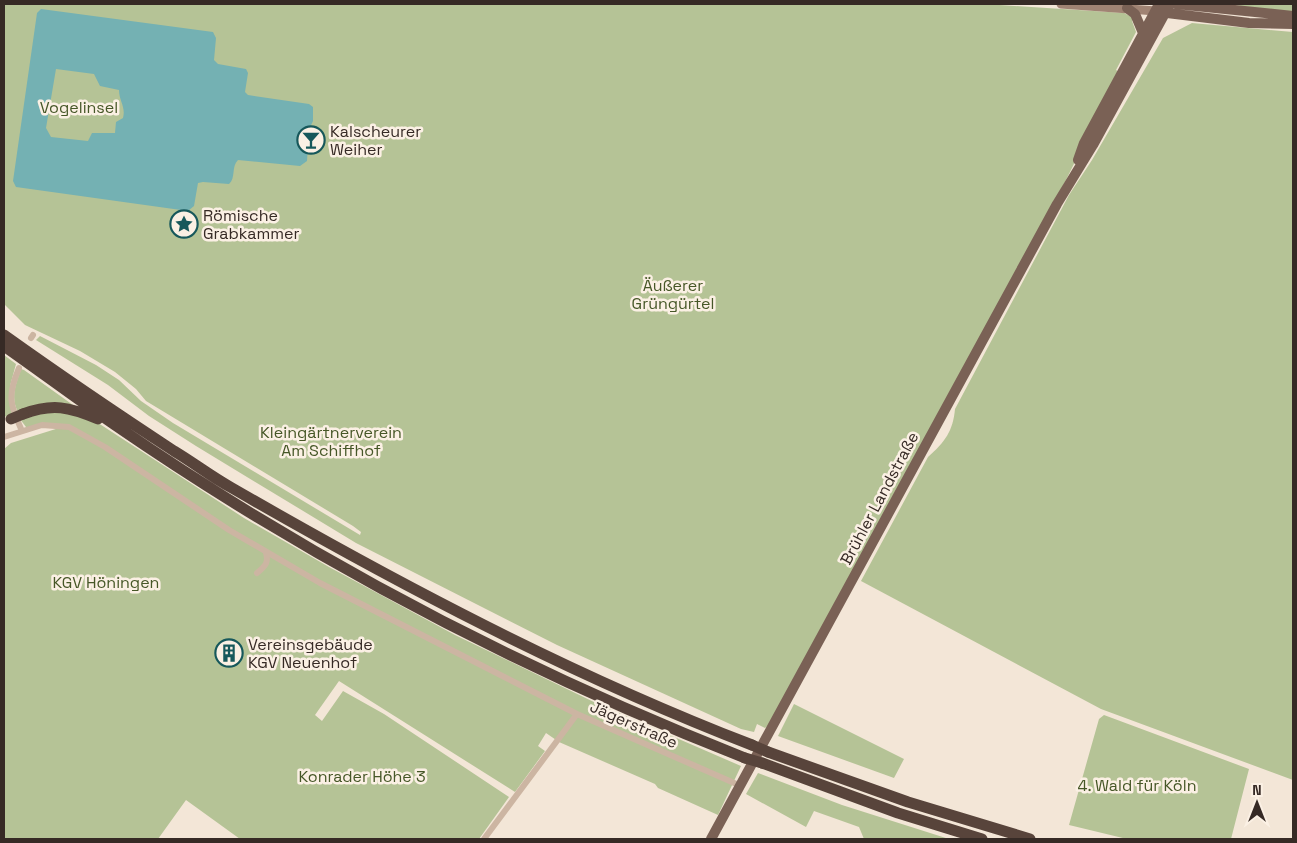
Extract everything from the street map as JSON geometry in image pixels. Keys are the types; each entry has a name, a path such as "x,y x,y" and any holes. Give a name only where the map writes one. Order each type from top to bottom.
{"highway":[{"path":"4,326 97,391 236,482 268,507"},
{"path":"4,335 125,419 232,488 398,582 518,643 668,712 768,752 900,799 1030,839"},
{"path":"4,346 116,426 251,512 333,561 458,628 598,697 746,758 898,813 982,839"},
{"path":"8,420 40,408 57,406 77,410 116,426"}],"main road":[{"path":"1061,4 1162,8 1193,17 1249,23 1293,24"},
{"path":"1176,4 1205,5 1293,16"},
{"path":"1127,8 1136,14 1148,32 1170,22 1193,17"},
{"name":"Brühler Landstraße","path":"711,839 1074,172 1093,145 1148,32 1162,8"}],"street":[{"path":"19,368 12,385 11,401 22,431"},
{"path":"4,437 42,425 69,427 105,446 266,553 445,648 576,714"},
{"path":"257,573 266,566 268,560 266,553"},
{"name":"Jägerstraße","path":"484,839 576,714 740,786"}],"green space":[{"name":"Äußerer Grüngürtel","path":"4,4 985,4 1124,13 1134,18 1132,21 1136,32 1116,70 1119,72 1066,180 770,724 765,728 757,724 754,732 741,729 557,645 356,543 196,446 149,416 108,385 36,340 40,336 96,365 119,380 141,401 173,423 360,535 361,532 353,526 146,401 136,389 115,372 80,351 25,325 4,304"},
{"path":"1226,4 1293,4 1293,13"},
{"path":"1192,23 1293,32 1293,780 1101,709 861,581 928,457 947,436 955,409 1069,195 1092,160 1163,38"},
{"path":"4,355 16,364 10,386 12,414 4,417"},
{"path":"21,369 73,405 18,412 14,396"},
{"path":"51,410 92,419 244,518 329,567 455,635 598,704 741,766 718,815 658,788 655,784 559,742 546,733 538,746 545,751 515,792 339,681 315,715 322,721 343,691 384,714 509,797 479,839 240,839 186,800 158,839 4,839 4,449 11,443 59,428 26,427 20,419"},
{"path":"794,704 904,759 894,778 778,736"},
{"name":"4. Wald für Köln","path":"1104,715 1249,769 1231,839 1127,839 1069,825 1099,719"},
{"path":"758,773 842,805 949,839 864,839 859,827 814,811 806,827 746,794"}],"water":[{"name":"Kalscheurer Weiher","path":"41,9 213,32 216,38 214,60 218,64 246,69 248,73 245,92 248,95 309,104 313,107 313,121 305,138 308,146 307,161 300,166 238,160 229,184 198,183 194,206 188,211 16,187 13,181 37,13","holes":["56,69 94,74 100,86 119,90 124,114 123,118 116,122 115,133 92,133 88,141 51,137 46,128"]}],"place":[{"name":"Kalscheurer Weiher","path":"311,140"},
{"name":"Römische Grabkammer","path":"184,224"},
{"name":"Vereinsgebäude KGV Neuenhof","path":"229,653"}],"park label":[{"name":"Vogelinsel","path":"79,107"},
{"name":"Kleingärtnerverein Am Schiffhof","path":"331,441"},
{"name":"KGV Höningen","path":"106,582"},
{"name":"Konrader Höhe 3","path":"362,776"}]}
